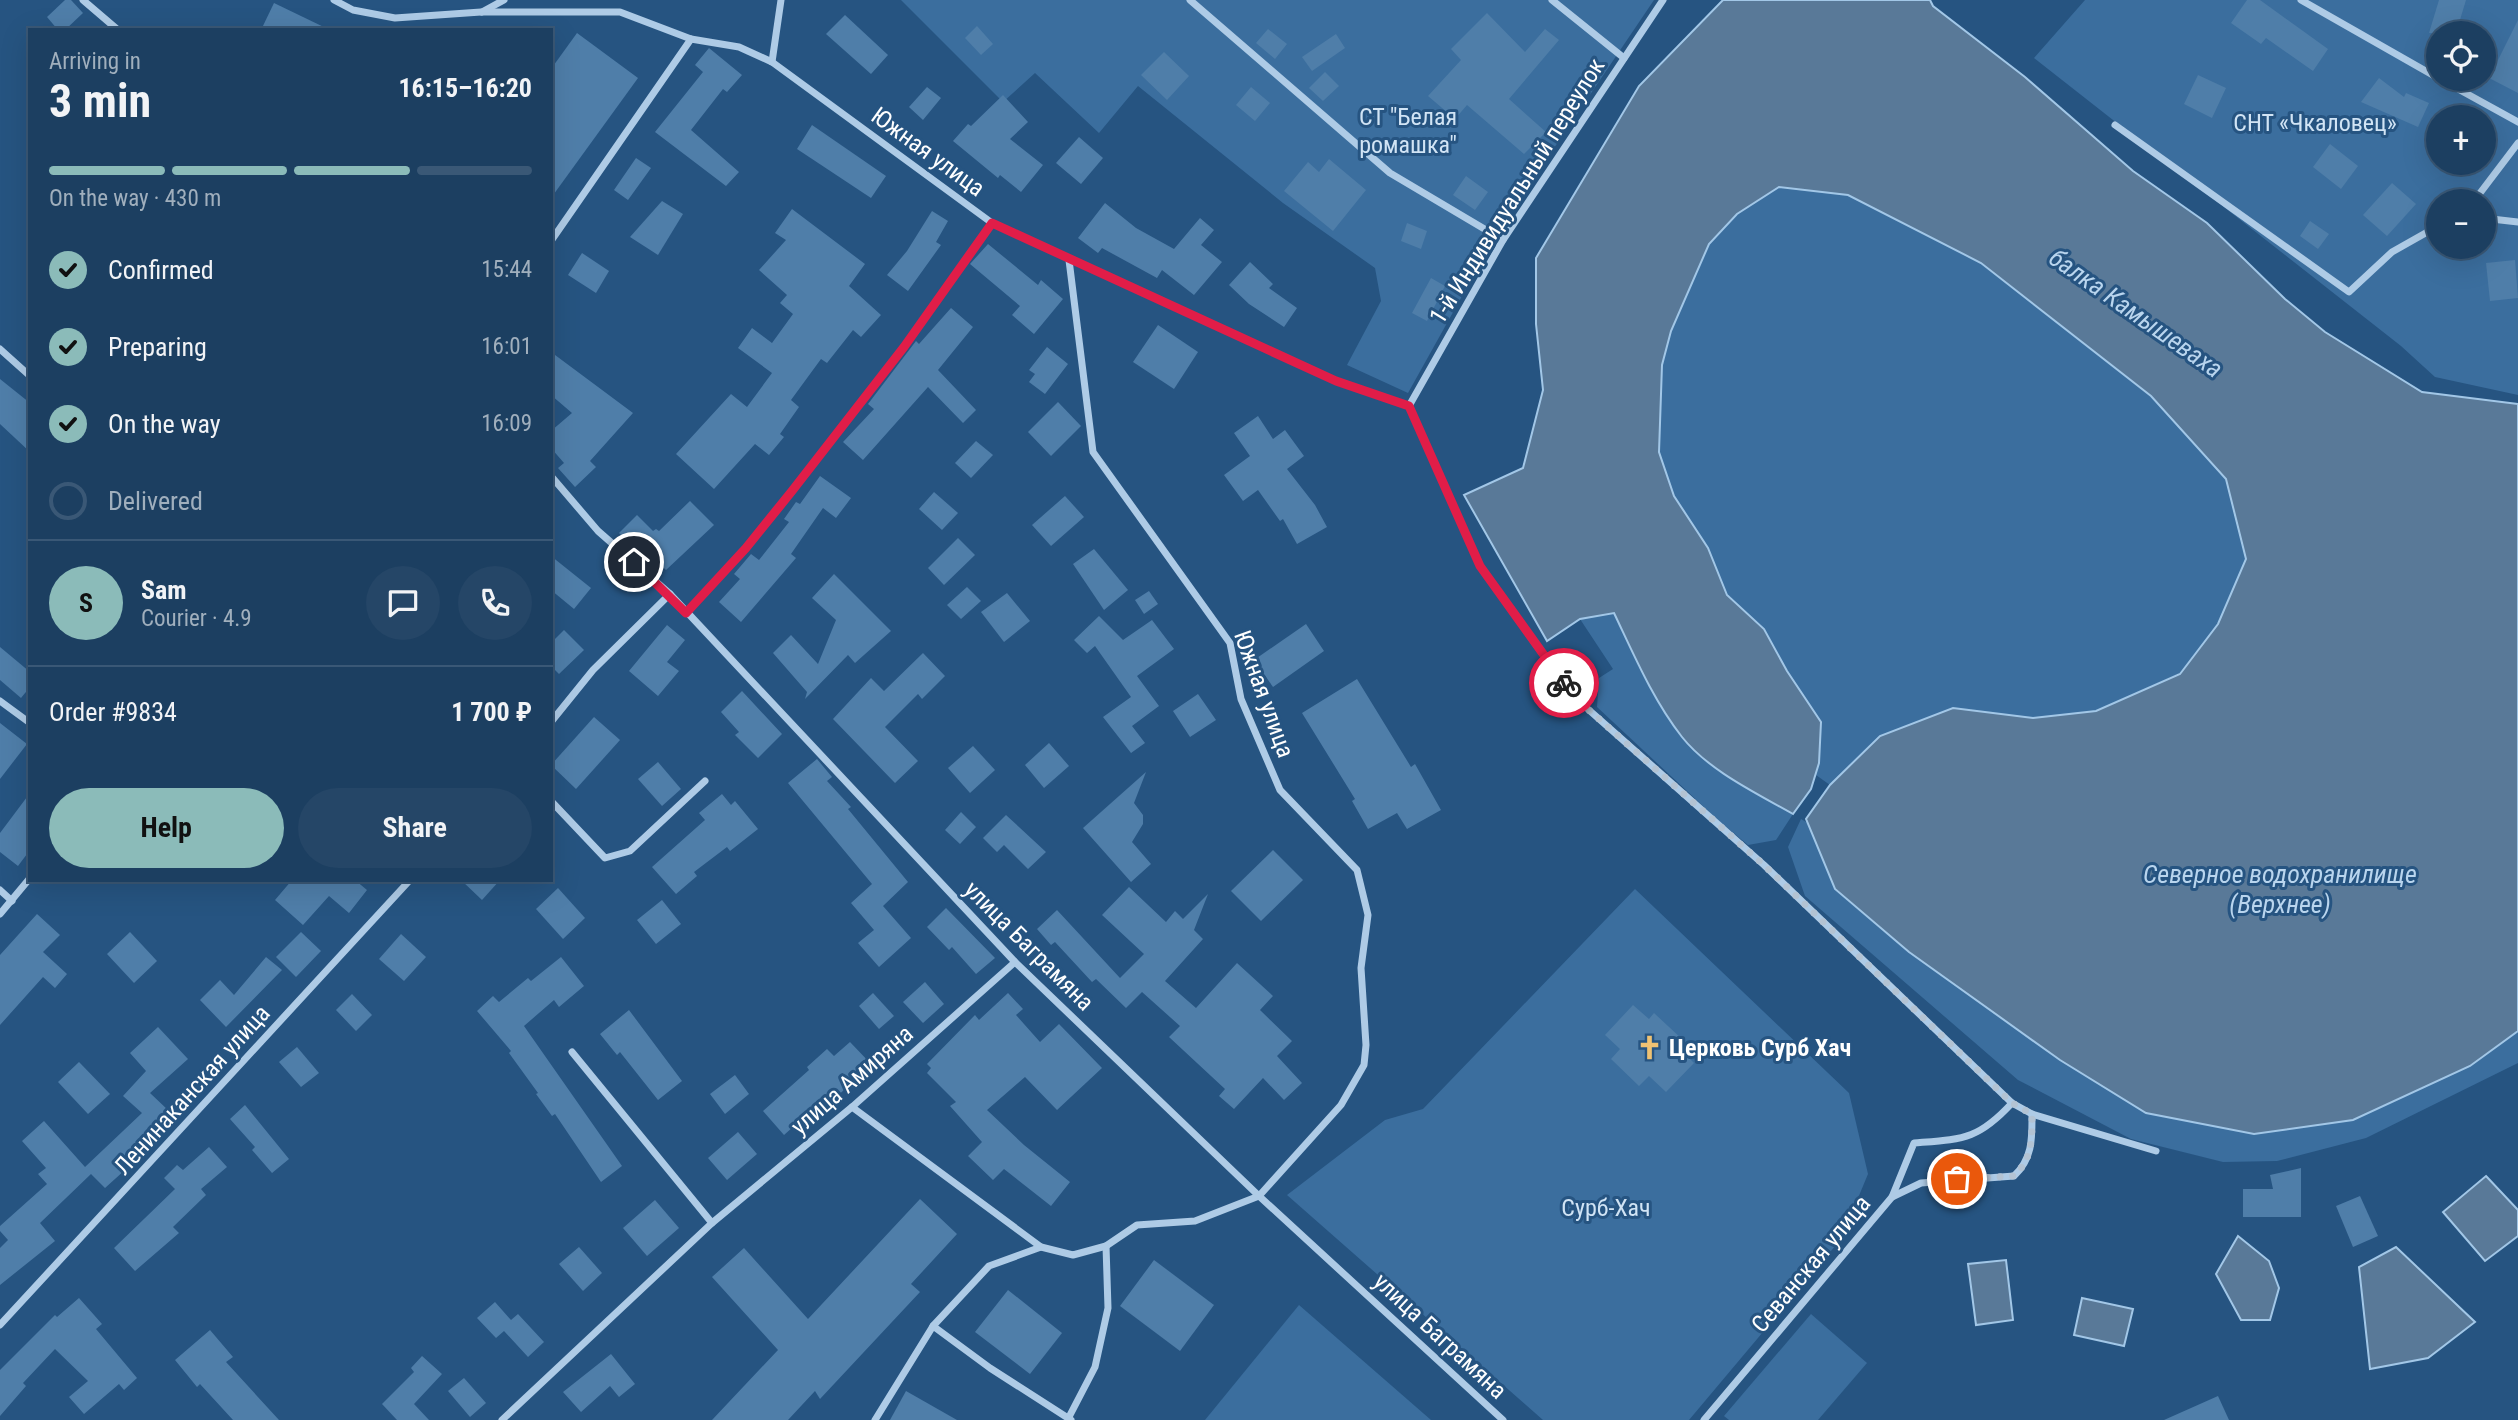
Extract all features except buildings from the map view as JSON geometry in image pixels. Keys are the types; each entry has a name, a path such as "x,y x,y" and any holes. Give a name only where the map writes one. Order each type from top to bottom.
{"street":[{"path":"83,0 116,28"},
{"name":"Южная улица","path":"334,0 353,10 394,18 481,12 620,12 691,39 739,47 772,62 992,223 1336,381 1409,406"},
{"path":"481,12 503,0"},
{"path":"772,62 781,0"},
{"path":"1190,0 1390,173 1503,240"},
{"path":"1552,0 1624,58"},
{"name":"1-й Индивидуальный переулок","path":"1409,406 1503,240 1663,0"},
{"path":"2301,0 2426,71"},
{"path":"553,238 691,39"},
{"path":"2462,91 2518,122"},
{"path":"2115,125 2349,292 2392,252 2426,233"},
{"path":"2483,189 2518,143"},
{"path":"2496,219 2518,222"},
{"path":"686,613 746,548 792,491 904,347 992,223"},
{"name":"Южная улица","path":"1069,260 1093,452 1230,643 1241,699 1280,790 1357,870 1365,892 1368,915 1361,968 1366,1045 1364,1065 1341,1105 1259,1196"},
{"path":"0,349 28,374"},
{"path":"1409,406 1480,566 1572,695 1764,865 2012,1103 2032,1114 2156,1151"},
{"name":"улица Баграмяна","path":"553,479 598,531 670,594 1015,962 1259,1196 1503,1420"},
{"path":"553,720 593,670 670,594"},
{"path":"0,701 28,722"},
{"path":"553,803 606,858 630,850 705,781"},
{"path":"0,914 28,881"},
{"name":"Ленинаканская улица","path":"0,1325 408,882"},
{"path":"0,890 12,901"},
{"name":"улица Амиряна","path":"502,1420 712,1223 852,1107 1015,962"},
{"path":"572,1052 712,1223"},
{"path":"1892,1197 1914,1143 1954,1140 1978,1134 2012,1103"},
{"path":"852,1107 1041,1247 1073,1255 1106,1246 1137,1225 1195,1221 1259,1196"},
{"name":"Севанская улица","path":"1704,1420 1892,1197 1922,1183 2014,1176 2024,1167 2032,1143 2032,1114"},
{"path":"933,1326 990,1368 1070,1419 1095,1367 1108,1308 1106,1246"},
{"path":"875,1420 933,1326 989,1266 1041,1247"}],"green space":[{"name":"СТ \"Белая ромашка\"","path":"901,0 1654,0 1500,228 1408,393 1347,365 1381,301 1375,268 1283,203 1138,86 1099,133 1035,73 1003,102"},
{"name":"СНТ «Чкаловец»","path":"2085,0 2518,0 2518,395 2435,377 2401,346 2034,58"},
{"path":"1779,187 1848,195 1981,263 2151,396 2226,479 2246,559 2218,624 2180,673 2096,711 2033,718 1953,708 1880,736 1830,785 1816,775 1819,763 1787,671 1764,629 1727,595 1708,548 1674,496 1659,452 1662,365 1671,331 1709,244 1737,214"},
{"path":"1614,613 1639,667 1733,780 1793,814 1776,840 1748,845 1597,707 1599,678 1613,669 1580,619"},
{"path":"1801,819 1808,823 1835,890 1909,952 2060,1060 2146,1113 2254,1134 2353,1120 2470,1066 2518,1031 2518,1063 2366,1138 2277,1161 2223,1162 2131,1139 2018,1080 1805,896 1788,847"},
{"name":"Сурб-Хач","path":"1635,889 1849,1093 1868,1174 1841,1239 1689,1420 1543,1420 1287,1195 1385,1120 1423,1109"},
{"path":"1299,1305 1431,1420 1205,1420"},
{"path":"1811,1314 1867,1363 1818,1420 1729,1420 1724,1416"}],"water":[{"name":"Северное водохранилище (Верхнее)","path":"1723,0 1930,0 1933,6 2025,77 2133,171 2207,223 2285,299 2325,332 2422,392 2518,404 2518,1031 2470,1066 2353,1120 2254,1134 2146,1113 2060,1060 1909,952 1835,889 1806,819 1830,785 1880,736 1953,708 2033,718 2096,711 2180,674 2218,624 2246,559 2226,479 2151,396 1981,263 1848,195 1779,187 1737,214 1709,244 1671,331 1662,365 1659,452 1674,496 1708,548 1727,595 1764,629 1787,671 1821,722 1819,763 1811,789 1793,814 1733,780 1705,760 1682,737 1662,708 1614,613 1580,619 1547,641 1464,495 1523,468 1543,390 1536,324 1536,258 1639,86"},
{"path":"2486,1176 2518,1210 2518,1236 2485,1261 2443,1212"},
{"path":"2238,1236 2269,1261 2279,1288 2270,1320 2241,1320 2216,1274"},
{"path":"2396,1247 2475,1322 2428,1358 2370,1369 2359,1267"},
{"path":"2006,1260 2013,1320 1976,1325 1968,1264"},
{"path":"2082,1298 2133,1309 2124,1346 2074,1335"}],"way so far":[{"path":"1564,683 1572,695 1764,865 2012,1103 2032,1114 2032,1143 2024,1167 2014,1176 1957,1179"}],"place":[{"name":"Церковь Сурб Хач","path":"1649,1048"}],"route":[{"path":"634,562 670,594 686,613 746,548 792,491 832,436 904,347 992,223 1336,381 1409,406 1480,566 1564,683"}],"water label":[{"name":"балка Камышеваха","path":"2136,313"}]}
